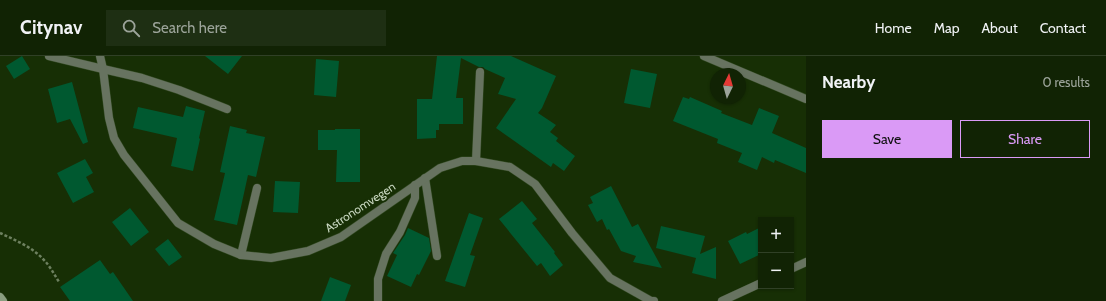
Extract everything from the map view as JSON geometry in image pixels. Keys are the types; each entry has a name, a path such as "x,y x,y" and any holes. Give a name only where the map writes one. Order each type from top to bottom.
{"main road":[{"path":"0,297 3,301"}],"street":[{"path":"49,56 142,78 179,90 227,110"},
{"name":"Astronomvegen","path":"100,56 109,118 114,138 124,155 178,223 214,244 241,255 271,258 308,251 341,237 440,168 462,161 476,161 510,167 535,184 610,278 651,301 654,301"},
{"path":"704,56 806,99"},
{"path":"476,161 480,72"},
{"path":"425,178 437,256"},
{"path":"378,301 378,279 386,254 400,232 415,198 415,185"},
{"path":"241,255 258,188"},
{"path":"794,268 806,262"},
{"path":"722,301 758,284"}],"path":[{"path":"0,233 32,250 42,258 50,267 59,282"}],"building":[{"path":"22,56 30,69 14,79 6,66"},
{"path":"205,56 242,56 228,74"},
{"path":"437,56 511,56 556,76 542,108 538,113 556,125 550,132 558,138 556,141 575,156 564,171 553,163 551,167 496,128 516,99 498,94 505,78 461,58 456,98 463,98 463,124 439,124 439,130 436,130 436,138 417,139 417,99 432,99"},
{"path":"316,59 339,61 336,97 314,95"},
{"path":"631,69 657,74 650,108 624,103"},
{"path":"72,82 88,142 83,144 70,119 57,123 48,89"},
{"path":"683,97 689,99 690,97 722,111 721,113 752,125 759,108 779,116 772,133 806,148 806,173 775,160 774,163 762,157 757,170 738,162 742,153 717,143 718,139 673,121"},
{"path":"186,106 205,111 193,171 171,166 177,138 133,128 138,107 183,117"},
{"path":"230,126 247,130 246,133 265,137 256,177 248,175 237,225 214,220 225,173 220,172"},
{"path":"360,129 360,182 336,182 337,150 318,150 318,130"},
{"path":"85,159 93,173 86,177 94,192 73,203 57,173"},
{"path":"275,181 300,182 298,213 273,212"},
{"path":"611,186 632,227 638,224 662,268 633,262 636,256 621,251 609,229 607,230 602,219 597,222 588,205 593,203 590,197"},
{"path":"522,201 537,219 532,223 555,252 554,253 563,265 550,276 541,263 537,266 499,219"},
{"path":"130,208 149,232 131,246 112,222"},
{"path":"469,213 483,218 470,255 475,256 465,287 445,281"},
{"path":"661,226 705,236 700,254 716,247 716,279 692,273 696,258 656,248"},
{"path":"408,228 429,238 431,251 411,287 387,276 397,255 393,253"},
{"path":"758,228 758,255 740,264 728,241 746,232 747,234"},
{"path":"168,239 182,257 169,266 155,249"},
{"path":"100,260 110,274 113,272 133,301 70,301 60,287"},
{"path":"330,277 351,285 345,301 321,301"}]}
